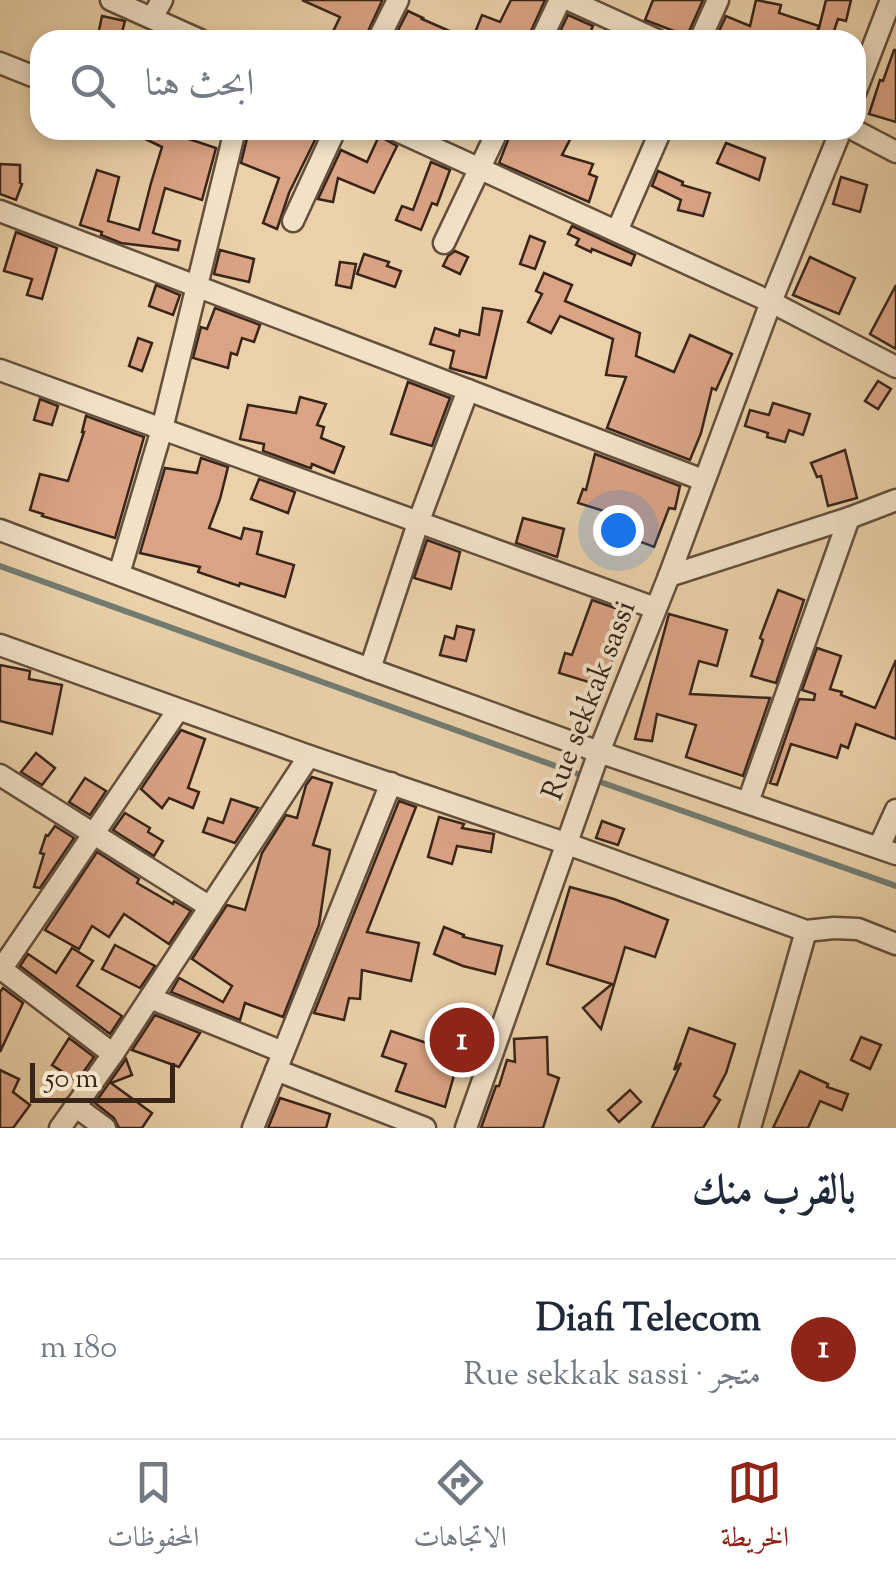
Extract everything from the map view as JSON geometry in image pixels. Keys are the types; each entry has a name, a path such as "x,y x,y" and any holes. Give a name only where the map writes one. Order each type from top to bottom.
{"street":[{"path":"111,0 157,9 186,30"},
{"path":"383,30 398,0"},
{"path":"546,30 560,0"},
{"path":"568,0 635,30"},
{"path":"704,30 718,0"},
{"path":"866,65 891,0"},
{"path":"0,63 30,74"},
{"path":"866,136 896,152"},
{"path":"119,574 162,429 232,140"},
{"path":"293,220 330,140"},
{"path":"417,140 771,302 896,366"},
{"path":"444,243 493,140"},
{"path":"617,232 656,140"},
{"name":"Rue sekkak sassi","path":"466,1128 599,752 837,140"},
{"path":"0,211 703,480"},
{"path":"0,370 655,608"},
{"path":"370,670 418,523 468,390"},
{"path":"669,576 896,500"},
{"path":"748,802 849,518"},
{"path":"0,530 370,670 888,851 896,810"},
{"path":"0,646 565,843 806,932 858,929 896,944"},
{"path":"112,1054 0,969 178,710"},
{"path":"60,1128 309,756"},
{"path":"0,775 210,907"},
{"path":"253,1128 391,784"},
{"path":"750,1128 806,932"},
{"path":"150,998 426,1128"},
{"path":"75,1106 106,1128"}],"building":[{"path":"302,0 382,1 369,30 334,30 340,17"},
{"path":"511,0 545,0 532,30 476,30 482,15 500,22"},
{"path":"653,0 703,0 690,30 671,30 645,20"},
{"path":"756,0 781,5 779,13 819,26 818,30 720,30 726,16 750,26"},
{"path":"826,0 851,0 846,21 838,19 834,30 818,30"},
{"path":"408,11 447,30 398,30"},
{"path":"568,15 593,26 591,30 561,30"},
{"path":"102,16 125,21 123,30 99,30"},
{"path":"896,50 896,122 869,114"},
{"path":"147,140 192,140 216,148 202,200 165,188 153,233 180,241 178,250 121,243 80,225 97,170 119,177 108,221 139,230 162,147"},
{"path":"247,140 315,140 289,193 277,229 263,223 279,178 241,163"},
{"path":"377,140 397,146 374,193 338,178 333,202 318,199 341,150 367,162"},
{"path":"508,140 570,140 562,155 593,164 589,174 597,177 589,202 499,163"},
{"path":"726,143 765,158 759,180 717,163"},
{"path":"431,162 450,170 437,205 432,203 421,230 396,220 402,206 413,210"},
{"path":"0,164 20,165 22,184 16,200 0,194"},
{"path":"658,171 683,182 682,185 710,193 703,216 678,210 681,200 652,186"},
{"path":"841,177 867,185 860,212 833,204"},
{"path":"572,226 635,255 631,265 576,245 579,239 568,234"},
{"path":"16,232 57,248 42,299 27,295 32,279 4,271"},
{"path":"530,236 545,242 535,269 520,264"},
{"path":"220,250 254,259 249,282 214,274"},
{"path":"455,251 468,257 460,274 443,266"},
{"path":"364,254 389,262 387,266 401,271 395,287 357,274"},
{"path":"810,257 855,278 839,314 793,295"},
{"path":"340,262 356,264 351,288 336,285"},
{"path":"544,273 572,285 565,301 640,333 636,356 674,372 690,335 732,354 716,390 712,388 690,460 607,428 626,377 606,375 613,339 560,316 551,333 528,322 542,294 536,291"},
{"path":"156,285 180,295 173,315 149,306"},
{"path":"896,285 896,349 870,334"},
{"path":"215,308 260,325 254,342 242,338 237,355 231,353 228,368 193,358 201,327 207,329"},
{"path":"483,308 502,311 486,378 450,368 454,351 430,344 435,328 459,336 460,330 479,335"},
{"path":"138,338 152,343 142,371 129,366"},
{"path":"878,381 891,389 878,409 865,401"},
{"path":"408,382 450,398 432,446 391,434"},
{"path":"300,397 326,404 317,425 324,427 321,438 344,447 334,473 312,464 307,467 263,451 264,444 240,439 248,405 296,413"},
{"path":"40,399 58,406 52,425 34,420"},
{"path":"773,403 810,414 803,435 789,430 785,442 745,426 750,410 769,415"},
{"path":"86,416 144,437 115,538 30,510 40,474 68,481"},
{"path":"845,450 857,498 828,506 821,476 817,477 811,463"},
{"path":"595,454 680,486 675,509 669,508 654,547 599,526 604,511 578,503 583,489 586,490"},
{"path":"201,458 228,467 209,528 241,539 244,528 262,532 257,554 294,565 285,597 198,572 200,567 140,553 165,468 197,473"},
{"path":"259,479 295,492 288,513 251,499"},
{"path":"523,518 564,529 557,557 516,543"},
{"path":"427,540 460,552 451,589 414,578"},
{"path":"778,590 804,600 776,683 751,676"},
{"path":"592,600 618,609 613,622 622,625 605,687 559,673 565,653 572,655"},
{"path":"669,614 727,630 717,666 699,661 690,694 770,698 743,776 686,757 696,725 657,714 652,741 635,739"},
{"path":"457,626 474,630 466,661 440,655 445,636 454,639"},
{"path":"817,648 841,656 830,689 875,708 896,660 896,739 856,724 848,748 841,745 837,758 791,744 777,785 770,783 799,699 814,700 815,694 802,690"},
{"path":"0,665 30,671 29,679 62,685 52,734 0,721"},
{"path":"181,730 205,739 188,788 199,792 193,808 169,798 162,808 141,789"},
{"path":"36,753 55,768 42,785 21,772"},
{"path":"312,777 332,783 313,845 330,850 319,925 283,1017 245,1003 240,1020 171,992 179,978 223,1002 232,986 192,959 227,905 245,910 262,853 286,815 297,818"},
{"path":"85,778 106,791 90,815 69,802"},
{"path":"231,799 258,808 235,843 203,832 208,818 223,823"},
{"path":"399,801 416,807 367,932 419,943 411,981 362,970 360,999 349,998 344,1020 314,1013"},
{"path":"125,813 163,841 154,856 113,830"},
{"path":"439,817 464,824 462,828 494,834 491,852 457,846 452,864 428,857"},
{"path":"602,821 624,829 618,845 596,838"},
{"path":"55,826 74,838 40,888 34,887 46,835"},
{"path":"97,852 139,879 137,883 191,911 169,944 124,914 109,937 92,926 79,949 45,930"},
{"path":"570,887 668,920 655,957 625,947 601,1029 583,1008 612,984 547,964"},
{"path":"444,927 463,937 502,946 495,974 434,954"},
{"path":"115,945 155,966 140,988 102,969"},
{"path":"72,948 93,961 77,986 122,1016 110,1034 20,966 28,954 56,973"},
{"path":"3,988 23,1003 0,1052 0,992"},
{"path":"155,1015 200,1033 179,1067 132,1050"},
{"path":"689,1028 735,1044 714,1096 720,1100 703,1128 652,1128 681,1063 674,1070"},
{"path":"391,1031 460,1054 445,1107 396,1091 406,1064 382,1056"},
{"path":"547,1037 548,1074 559,1078 543,1128 481,1128 507,1060 515,1062 514,1039"},
{"path":"861,1037 881,1045 870,1069 851,1060"},
{"path":"69,1038 94,1057 77,1081 52,1065"},
{"path":"126,1059 132,1075 111,1083 152,1113 142,1128 119,1128 114,1118 95,1103"},
{"path":"0,1070 19,1079 13,1092 30,1105 13,1128 0,1128"},
{"path":"800,1071 848,1094 842,1110 820,1101 808,1128 773,1128"},
{"path":"630,1090 641,1102 619,1122 608,1110"},
{"path":"280,1098 330,1114 326,1128 268,1128"}],"waterway":[{"path":"0,566 896,886"}],"place":[{"name":"Diafi Telecom","path":"462,1040"}]}
